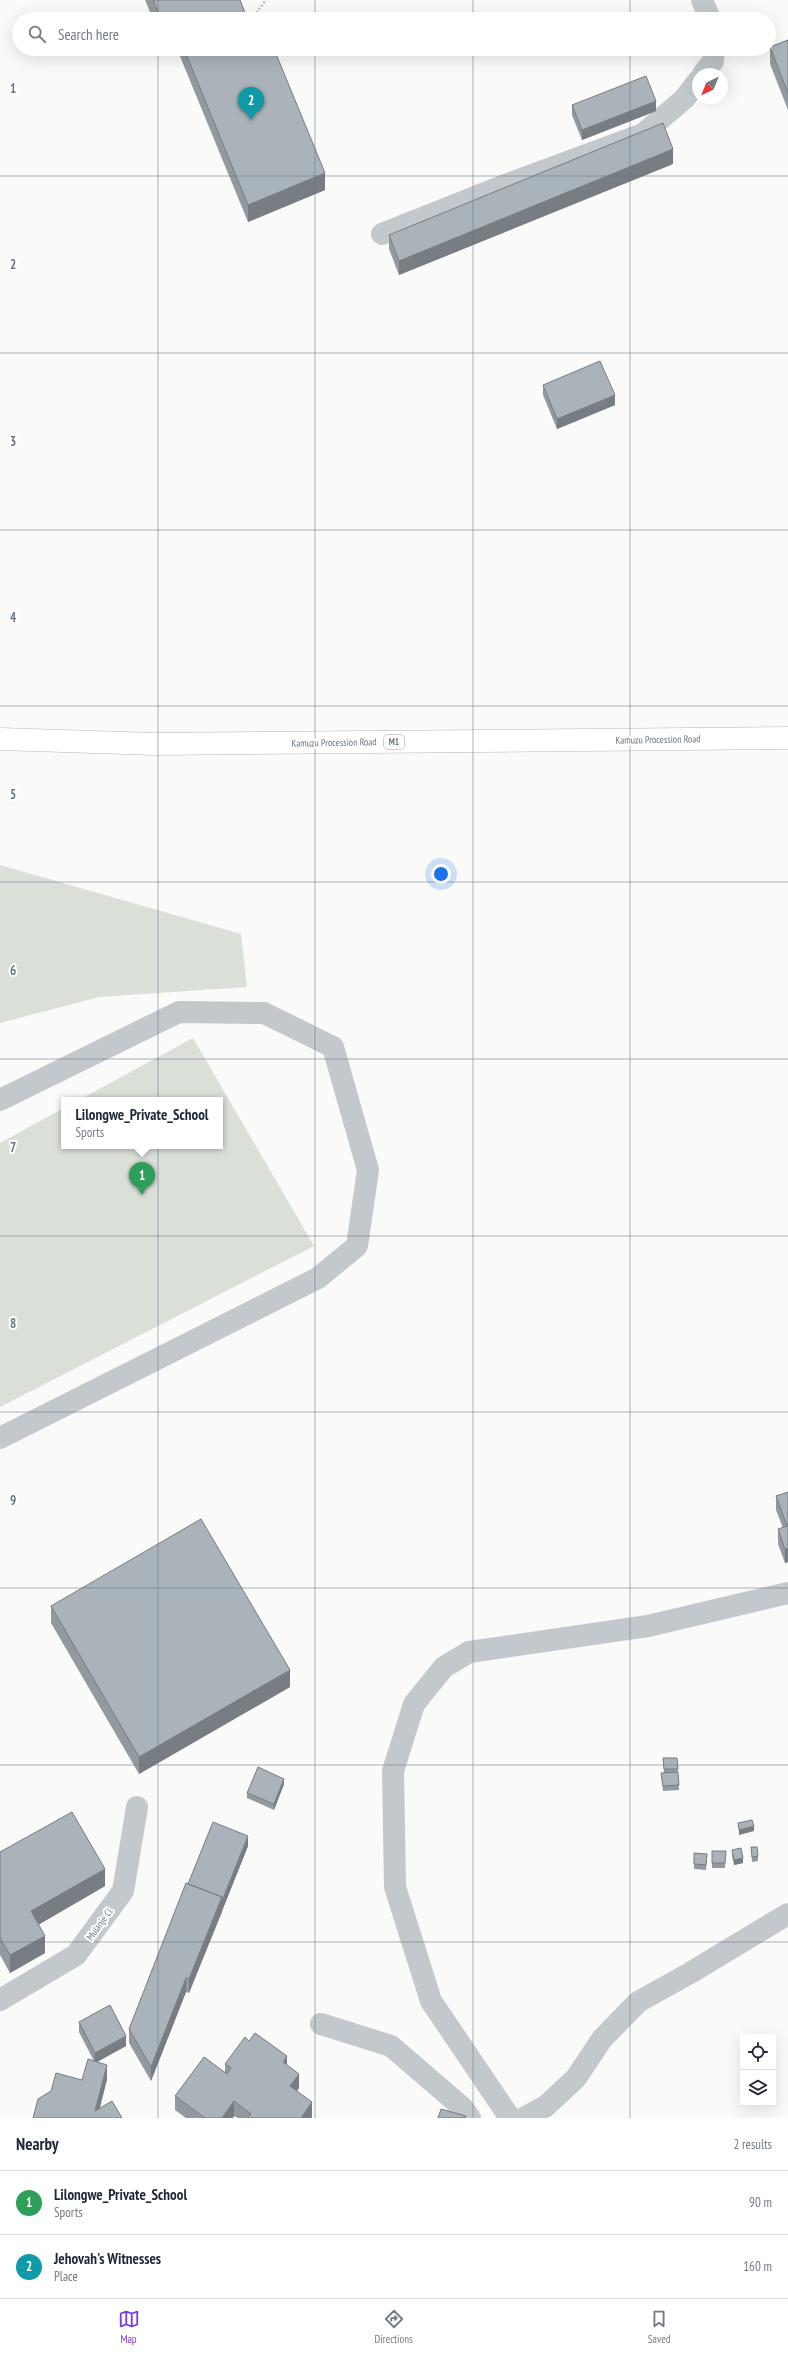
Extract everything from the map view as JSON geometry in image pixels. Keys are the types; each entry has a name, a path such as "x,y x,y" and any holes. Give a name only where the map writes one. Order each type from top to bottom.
{"highway":[{"name":"Kamuzu Procession Road","path":"0,739 156,744 788,738"}],"street":[{"path":"702,0 707,12"},
{"path":"708,68 713,61 713,56"},
{"path":"382,234 500,186 643,134 684,99 692,89"},
{"path":"0,1100 179,1012 264,1013 333,1046 368,1170 357,1246 318,1278 0,1438"},
{"path":"510,2118 431,2001 395,1887 393,1771 414,1704 444,1667 469,1652 648,1626 788,1593"},
{"name":"Mulanje Cl","path":"0,2000 76,1955 123,1891 137,1807"},
{"path":"524,2118 546,2106 576,2078 602,2039 638,2002 690,1973 788,1914"},
{"path":"321,2024 391,2046 464,2108 470,2118"}],"path":[{"path":"257,12 266,0"}],"shaded area":[{"path":"0,865 241,934 247,987 99,997 0,1023"},
{"path":"193,1038 314,1246 0,1407 0,1143 61,1110 61,1149 223,1149 223,1097 85,1097"}],"building":[{"path":"153,0 240,0 245,12 158,12"},
{"path":"788,40 788,93 774,56 776,56 776,45"},
{"path":"187,56 277,56 325,173 248,205"},
{"path":"646,76 656,101 582,130 572,105"},
{"path":"663,123 673,149 399,261 389,235"},
{"path":"600,361 615,395 557,419 543,385"},
{"path":"788,1492 788,1548 785,1549 778,1529 787,1526 776,1496"},
{"path":"201,1519 290,1670 139,1757 51,1606"},
{"path":"663,1758 677,1758 678,1769 664,1769"},
{"path":"258,1767 284,1779 274,1804 247,1793"},
{"path":"678,1772 679,1785 663,1786 661,1773"},
{"path":"72,1812 105,1869 31,1911 45,1936 10,1955 0,1938 0,1852"},
{"path":"752,1820 754,1826 739,1830 738,1823"},
{"path":"213,1822 248,1836 222,1901 222,1897 188,1884"},
{"path":"751,1847 757,1847 758,1856 752,1857"},
{"path":"741,1848 743,1858 734,1860 732,1850"},
{"path":"712,1851 726,1851 725,1863 712,1863"},
{"path":"694,1853 707,1854 706,1865 694,1864"},
{"path":"186,1883 222,1897 189,1979 186,1978 151,2067 129,2029"},
{"path":"110,2005 126,2036 95,2053 79,2022"},
{"path":"255,2033 287,2056 283,2062 299,2074 290,2086 312,2102 301,2118 247,2118 251,2114 234,2101 222,2118 205,2118 175,2096 204,2057 227,2074 231,2068 225,2064 245,2037 249,2041"},
{"path":"88,2059 107,2065 95,2111 112,2101 122,2118 33,2118 38,2099 51,2091 56,2073 82,2080"},
{"path":"441,2109 466,2116 465,2118 438,2118"}],"place":[{"name":"Jehovah's Witnesses","path":"251,120"},
{"name":"Lilongwe_Private_School","path":"142,1195"}]}
